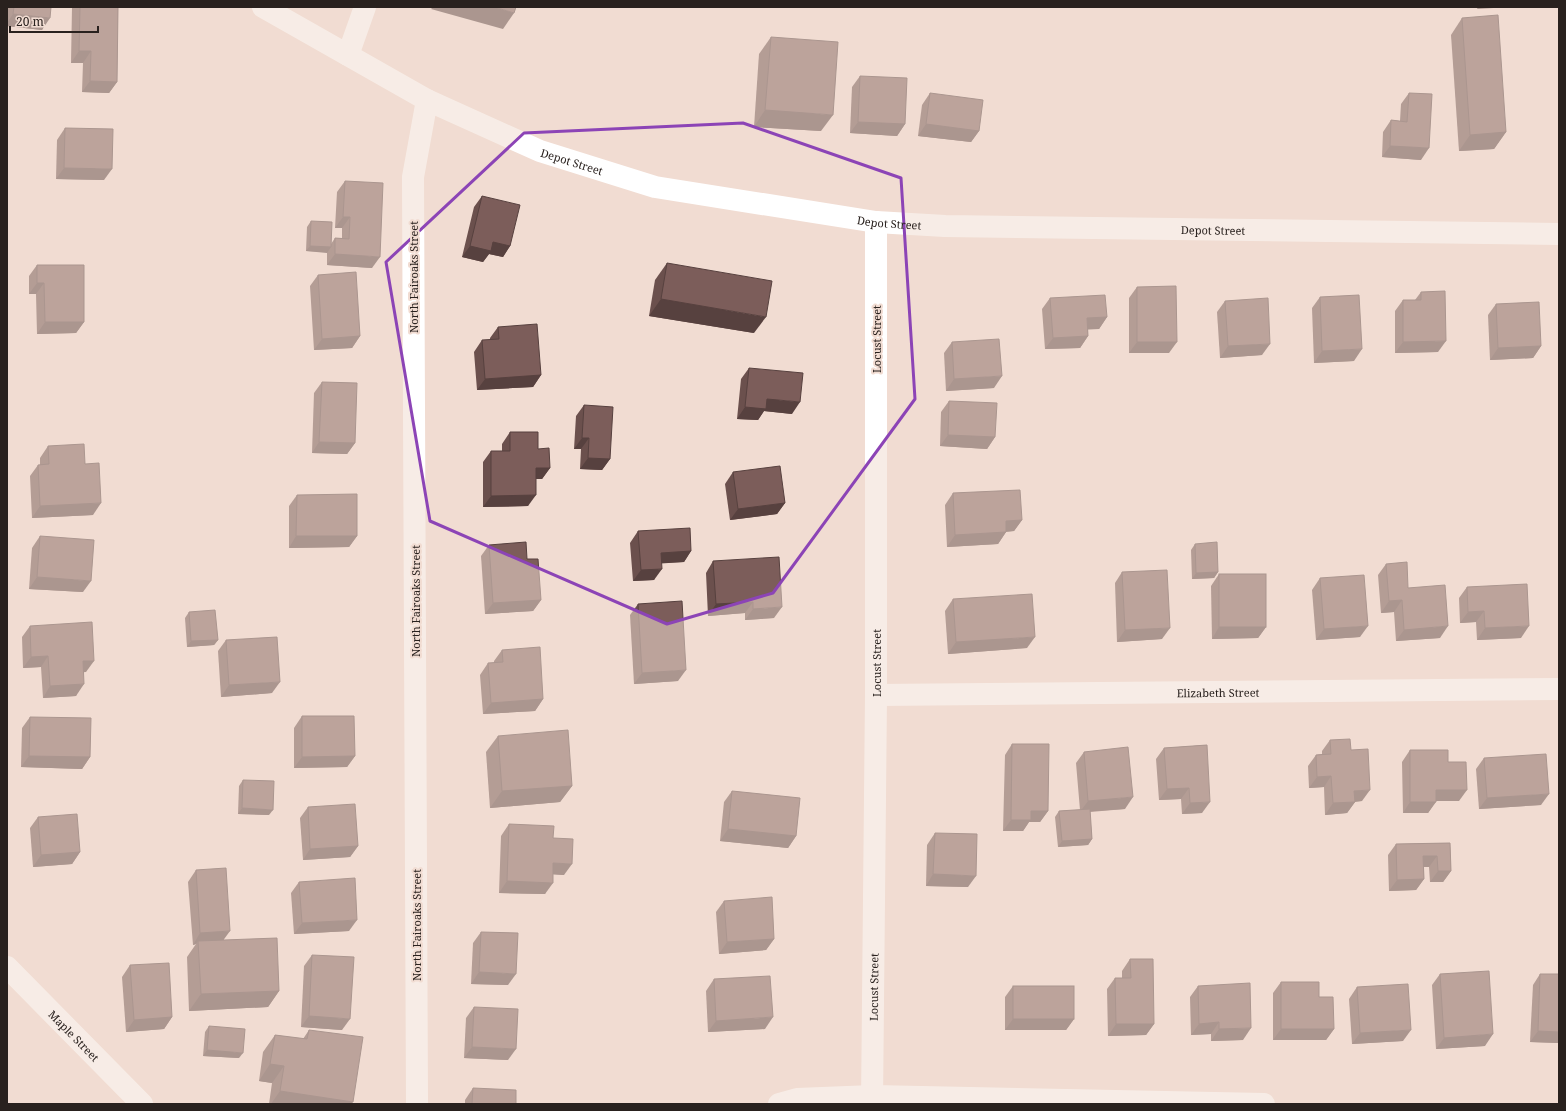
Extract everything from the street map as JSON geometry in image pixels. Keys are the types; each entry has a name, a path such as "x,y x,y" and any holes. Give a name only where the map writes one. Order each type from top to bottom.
{"street":[{"name":"Depot Street","path":"262,7 427,100 540,151 655,187 876,222 945,226 1559,234"},
{"path":"348,55 365,7"},
{"name":"North Fairoaks Street","path":"417,1104 413,177 427,100"},
{"name":"Locust Street","path":"872,1100 876,694 876,222"},
{"name":"Elizabeth Street","path":"876,694 1559,689"},
{"name":"Maple Street","path":"7,967 142,1104"},
{"path":"779,1104 797,1099 1264,1104"}],"highlighted area":[{"path":"743,123 901,178 915,399 773,593 667,624 430,521 386,262 524,133"}],"building":[{"path":"14,7 51,7 50,18 13,14"},
{"path":"80,7 118,7 117,82 90,81 91,51 79,51"},
{"path":"494,7 516,7 514,13"},
{"path":"1498,15 1506,132 1470,135 1462,18"},
{"path":"771,37 838,42 833,115 765,110"},
{"path":"860,76 907,78 905,124 858,122"},
{"path":"930,93 983,100 979,131 926,124"},
{"path":"1409,93 1432,94 1429,148 1390,146 1391,120 1407,122"},
{"path":"65,128 113,129 112,169 64,168"},
{"path":"345,181 383,183 380,257 335,254 335,238 349,239 350,217 343,217"},
{"path":"482,196 520,205 510,246 493,242 491,251 470,246"},
{"path":"311,221 332,222 331,247 310,246"},
{"path":"667,263 772,281 766,317 661,299"},
{"path":"37,265 84,265 84,322 45,322 44,283 37,283"},
{"path":"356,272 360,336 322,339 318,275"},
{"path":"1176,286 1177,342 1137,342 1137,287"},
{"path":"1445,291 1446,341 1403,342 1403,300 1421,300 1421,292"},
{"path":"1105,295 1107,317 1087,318 1088,336 1053,338 1050,298"},
{"path":"1359,295 1362,349 1322,351 1320,297"},
{"path":"1268,298 1270,344 1228,346 1225,301"},
{"path":"1539,302 1541,346 1498,348 1496,304"},
{"path":"537,324 541,375 485,379 482,340 499,339 498,327"},
{"path":"999,339 1002,376 954,379 952,342"},
{"path":"749,368 803,373 800,402 767,399 766,409 745,407"},
{"path":"322,382 357,383 355,443 319,442"},
{"path":"949,401 997,403 995,437 948,435"},
{"path":"584,405 613,407 610,459 588,458 589,438 582,438"},
{"path":"510,432 538,432 538,449 549,448 550,468 536,468 536,495 491,496 491,451 510,451"},
{"path":"84,444 85,464 99,463 101,503 40,506 38,465 49,464 48,446"},
{"path":"780,466 785,503 738,509 733,472"},
{"path":"1020,490 1022,520 1006,521 1006,532 955,535 953,493"},
{"path":"357,494 357,536 296,536 297,495"},
{"path":"690,528 691,551 661,553 662,569 641,570 638,531"},
{"path":"40,536 94,540 91,581 37,577"},
{"path":"526,542 527,559 538,559 541,600 493,603 489,545"},
{"path":"1217,542 1218,572 1196,573 1195,544"},
{"path":"779,557 782,607 753,609 753,602 716,604 713,561"},
{"path":"1407,562 1408,588 1445,585 1448,626 1404,630 1402,600 1389,601 1386,564"},
{"path":"1167,570 1170,628 1125,630 1122,572"},
{"path":"1219,574 1266,574 1266,627 1219,627"},
{"path":"1364,575 1368,626 1324,629 1320,578"},
{"path":"1527,584 1529,626 1485,628 1484,611 1468,612 1467,587"},
{"path":"1032,594 1035,637 956,642 953,599"},
{"path":"682,601 686,670 642,673 638,604"},
{"path":"215,610 218,640 191,641 189,612"},
{"path":"92,622 94,661 83,661 84,684 50,686 48,656 31,657 30,626"},
{"path":"277,637 280,682 229,685 226,640"},
{"path":"540,647 543,699 491,703 488,663 503,662 502,650"},
{"path":"302,716 354,716 355,756 302,757"},
{"path":"30,717 91,718 90,757 29,756"},
{"path":"568,730 572,786 502,791 498,736"},
{"path":"1350,739 1351,750 1368,749 1370,790 1354,791 1355,802 1333,803 1331,776 1317,777 1316,755 1331,754 1330,740"},
{"path":"1012,744 1049,744 1048,811 1031,811 1031,820 1011,820"},
{"path":"1207,745 1210,802 1190,803 1189,788 1167,789 1164,748"},
{"path":"1128,747 1133,797 1088,801 1084,752"},
{"path":"1410,750 1448,750 1448,762 1466,762 1467,790 1436,790 1436,802 1410,802"},
{"path":"1546,754 1549,794 1487,798 1484,758"},
{"path":"243,780 274,781 273,810 242,808"},
{"path":"732,791 800,798 796,836 728,829"},
{"path":"355,804 358,846 310,849 308,807"},
{"path":"1090,809 1092,839 1062,841 1059,811"},
{"path":"77,814 80,852 41,855 38,817"},
{"path":"509,824 554,826 553,838 573,839 572,864 553,863 553,883 507,881"},
{"path":"935,833 977,834 976,876 933,874"},
{"path":"1450,843 1451,871 1438,871 1437,856 1423,856 1424,879 1397,880 1396,844"},
{"path":"226,868 230,931 200,933 196,870"},
{"path":"355,878 357,920 302,923 299,882"},
{"path":"772,897 774,939 727,942 724,901"},
{"path":"481,932 518,933 516,974 479,972"},
{"path":"277,938 279,991 201,994 198,941"},
{"path":"312,955 354,957 350,1019 309,1016"},
{"path":"1130,959 1153,959 1154,1024 1116,1024 1115,978 1131,978"},
{"path":"169,963 172,1017 134,1020 130,965"},
{"path":"1489,971 1493,1034 1444,1038 1440,974"},
{"path":"1540,974 1559,974 1559,1032 1538,1031"},
{"path":"770,976 773,1017 716,1021 714,979"},
{"path":"1281,982 1319,982 1319,997 1333,997 1334,1029 1281,1029"},
{"path":"1250,983 1251,1028 1219,1029 1219,1022 1199,1024 1198,986"},
{"path":"1408,984 1411,1030 1360,1033 1357,987"},
{"path":"1013,986 1074,986 1074,1019 1013,1019"},
{"path":"474,1007 518,1009 516,1049 472,1047"},
{"path":"209,1026 245,1029 243,1053 207,1050"},
{"path":"309,1030 363,1037 353,1102 280,1091 284,1066 270,1064 275,1035 307,1039"},
{"path":"473,1088 516,1090 516,1104 472,1104"}]}
